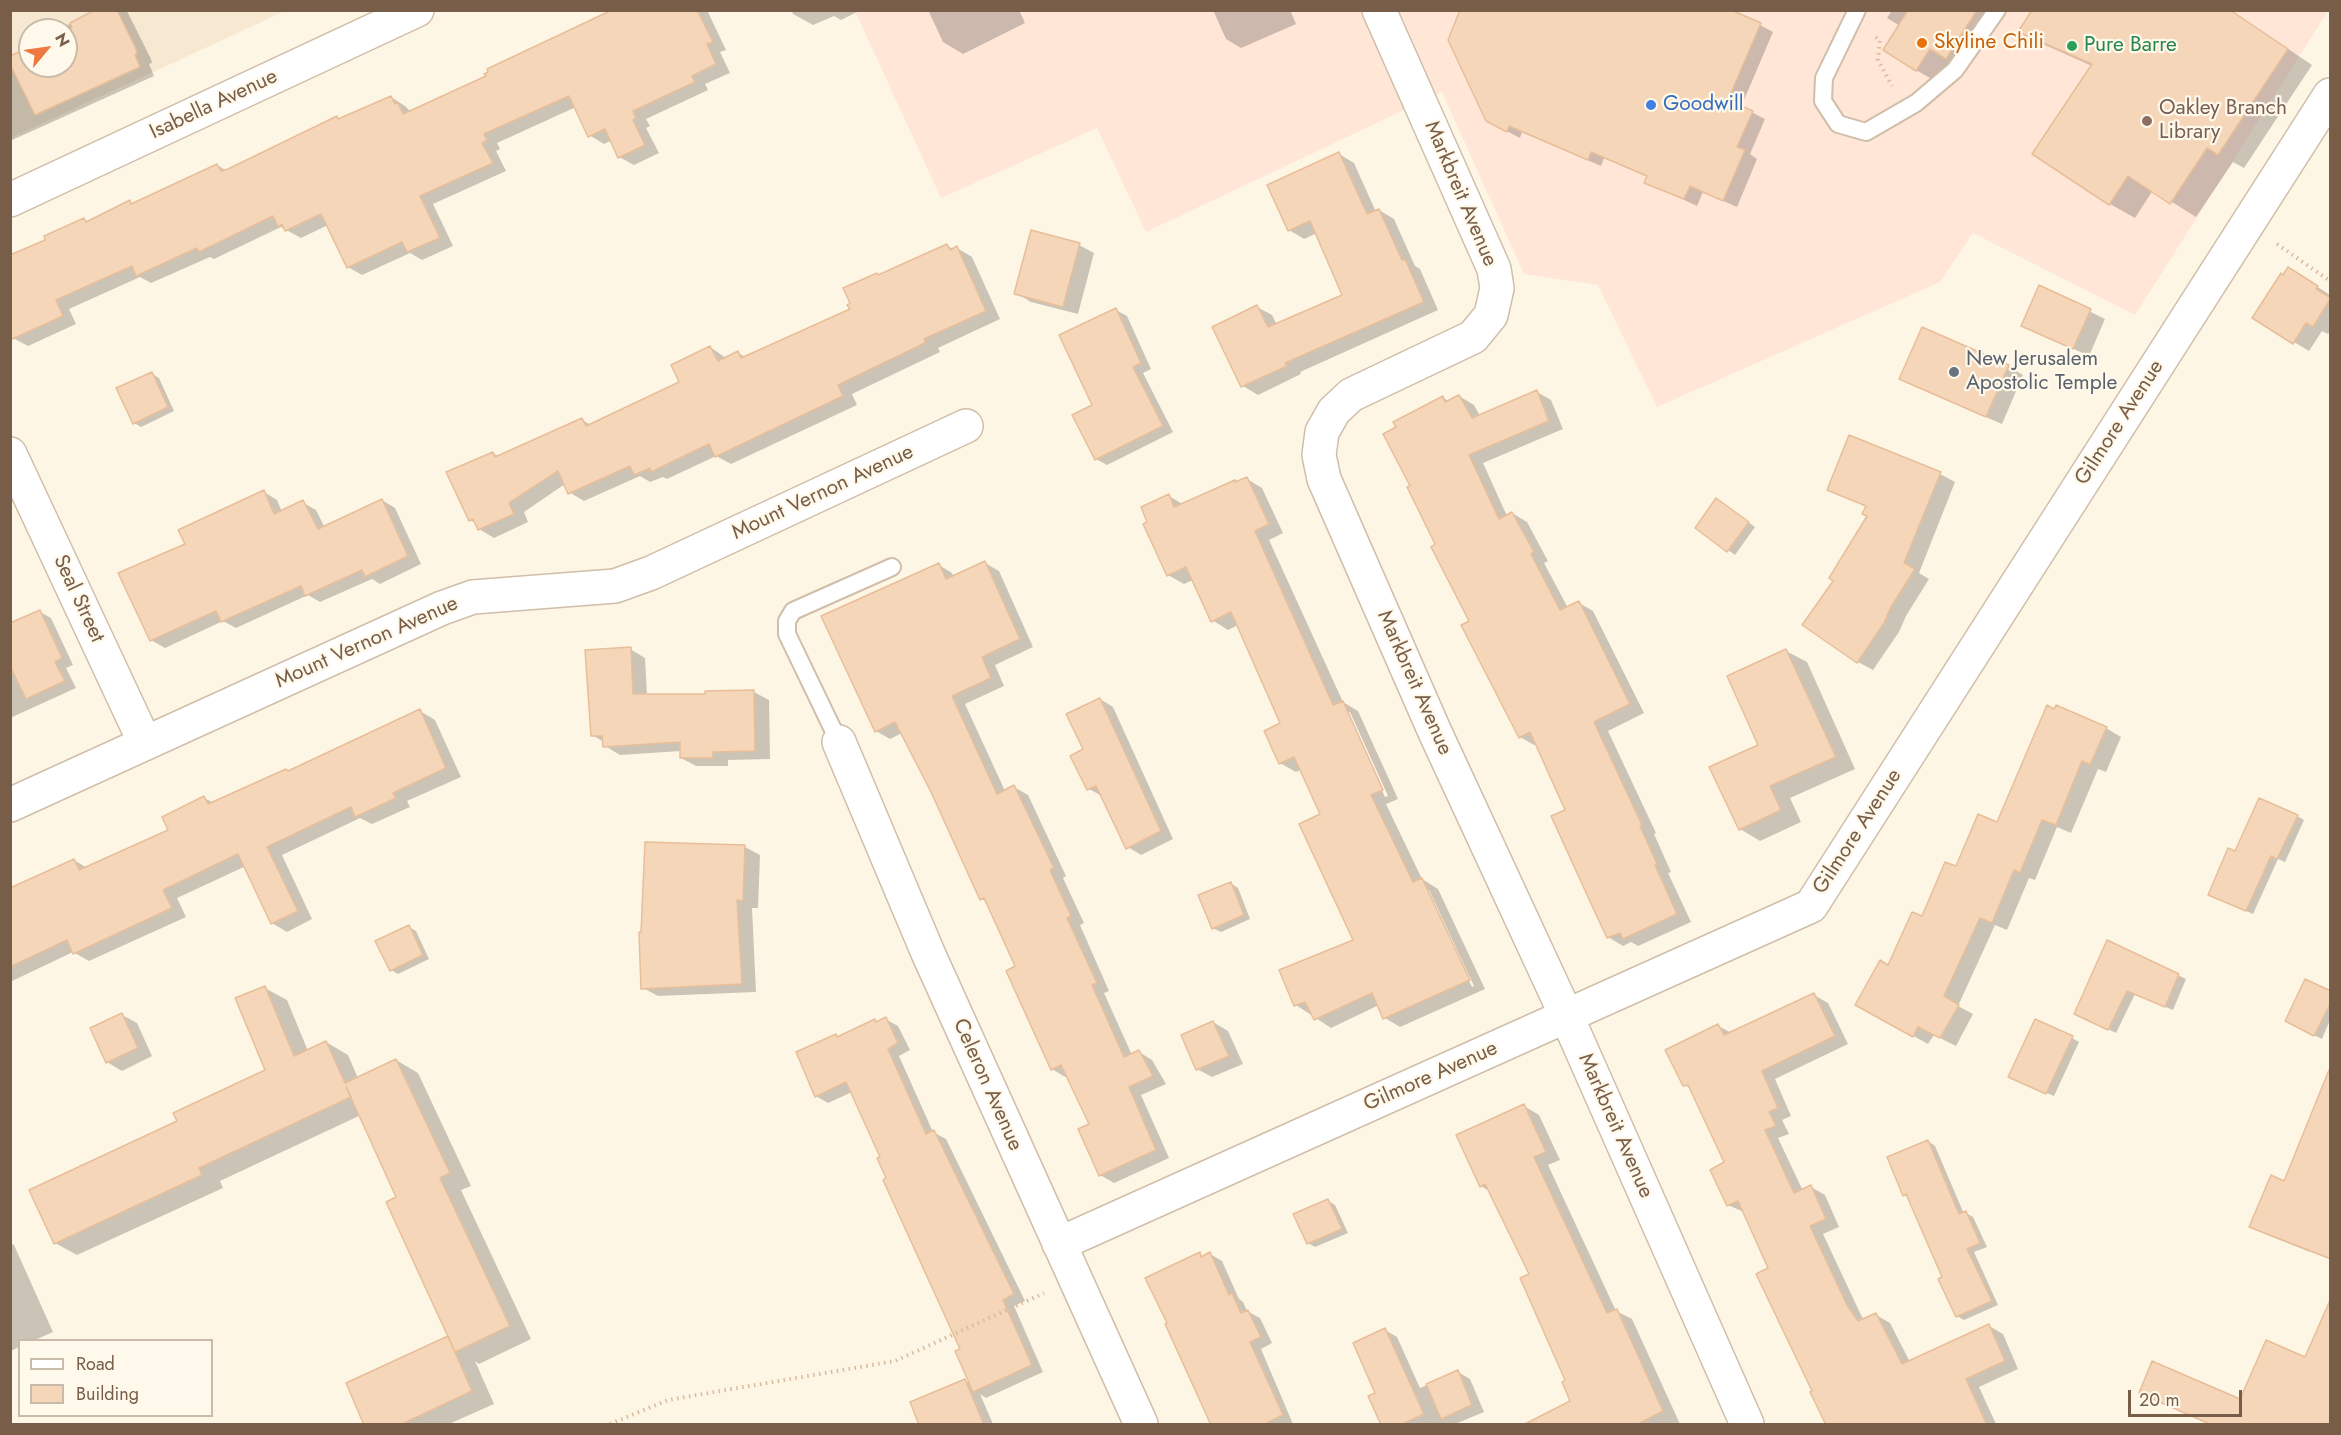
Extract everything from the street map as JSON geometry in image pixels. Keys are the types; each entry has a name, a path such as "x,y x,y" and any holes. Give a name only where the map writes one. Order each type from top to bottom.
{"street":[{"name":"Isabella Avenue","path":"10,200 417,10"},
{"name":"Markbreit Avenue","path":"1379,10 1494,269 1497,288 1491,315 1473,338 1351,395 1334,411 1322,432 1319,455 1324,479 1434,730 1566,1017 1747,1425"},
{"name":"Gilmore Avenue","path":"1059,1244 1811,906 2331,95"},
{"name":"Mount Vernon Avenue","path":"10,805 442,608 473,597 615,586 651,573 966,426"},
{"name":"Seal Street","path":"10,454 145,743"},
{"name":"Celeron Avenue","path":"839,742 928,953 1141,1425"}],"lane":[{"path":"1857,10 1824,78 1823,101 1838,124 1866,132 1916,103 1955,70 1997,10"},
{"path":"839,742 787,634 787,621 793,611 892,567"}],"path":[{"path":"1872,35 1880,40 1878,60 1903,110"},
{"path":"2276,244 2331,281"},
{"path":"610,1425 668,1400 895,1361 1075,1279"}],"shaded area":[{"path":"11,10 285,11 11,138"},
{"path":"855,11 2328,11 2135,315 1973,233 1940,282 1657,407 1598,285 1524,274 1442,92 1146,232 1097,128 941,198"}],"building":[{"path":"95,10 117,10 136,49 137,54 135,55 140,67 35,115 10,64 10,56 18,52 18,78 78,78 78,19"},
{"path":"612,10 697,10 713,42 707,44 716,64 692,76 695,82 633,111 636,118 633,120 645,145 618,158 605,129 588,137 569,96 484,134 487,140 482,143 493,163 420,196 440,238 407,252 402,242 347,268 321,214 285,231 282,224 278,227 273,216 199,252 197,248 136,276 132,266 56,300 63,316 10,340 10,255 45,240 44,236 84,218 86,222 130,200 131,204 217,164 221,171 228,169 337,116 338,119 391,96 395,104 398,103 403,114 486,76 484,74 488,72 487,69"},
{"name":"Goodwill","path":"1460,10 1731,10 1761,23 1728,100 1753,111 1737,147 1745,150 1723,201 1690,186 1684,199 1644,183 1647,176 1591,152 1588,160 1509,126 1507,132 1486,121 1448,40"},
{"name":"Skyline Chili","path":"1908,10 1977,10 1946,59 1930,49 1916,71 1883,50"},
{"name":"Oakley Branch Library","path":"2032,10 2230,10 2288,49 2218,155 2207,148 2170,204 2128,176 2109,205 2032,154 2092,64 2018,32"},
{"path":"1339,152 1367,214 1379,209 1424,302 1285,363 1287,366 1241,387 1212,327 1257,305 1268,327 1342,295 1310,221 1288,231 1267,185"},
{"path":"1031,230 1080,243 1063,307 1014,294"},
{"path":"947,244 950,250 957,246 986,311 924,339 925,343 838,385 843,396 715,457 709,444 651,472 650,468 634,475 630,466 568,494 558,471 509,503 514,514 478,530 473,519 469,521 446,472 493,452 495,457 582,418 586,426 679,382 671,365 710,346 718,361 738,351 741,358 850,309 847,305 850,303 843,288"},
{"path":"2288,267 2318,286 2316,289 2331,298 2313,327 2306,323 2293,344 2252,318 2281,273 2283,275"},
{"path":"2039,285 2091,309 2073,349 2021,326"},
{"path":"1116,308 1141,363 1133,367 1163,426 1095,460 1072,415 1092,405 1059,335"},
{"name":"New Jerusalem Apostolic Temple","path":"1922,327 2009,365 1986,417 1899,379"},
{"path":"152,372 168,407 133,424 116,388"},
{"path":"1537,390 1549,421 1469,455 1499,519 1512,512 1534,552 1531,554 1560,610 1579,601 1630,704 1594,722 1642,825 1640,826 1657,864 1655,865 1677,914 1623,939 1620,933 1607,938 1551,816 1565,810 1530,732 1519,738 1461,625 1469,621 1431,547 1435,544 1407,487 1410,486 1383,434 1396,427 1393,422 1443,396 1445,402 1459,395 1472,418"},
{"path":"1849,435 1941,472 1904,563 1915,569 1891,607 1884,623 1857,663 1802,625 1833,581 1829,578 1867,516 1862,514 1866,506 1827,490"},
{"path":"1247,477 1269,524 1255,531 1333,705 1343,701 1383,790 1371,795 1413,882 1422,878 1470,980 1383,1019 1372,993 1314,1020 1305,1002 1294,1006 1279,970 1353,940 1299,824 1320,814 1294,757 1279,764 1264,731 1280,723 1231,612 1211,622 1186,567 1167,576 1143,524 1147,522 1141,507 1169,494 1174,507"},
{"path":"264,490 274,514 303,500 318,529 382,499 408,556 365,577 362,570 305,596 301,586 221,622 216,611 150,641 118,573 185,544 178,530"},
{"path":"1716,498 1749,522 1727,552 1695,528"},
{"path":"985,561 1020,639 982,657 991,678 952,696 997,794 1014,785 1054,868 1050,870 1071,916 1067,918 1097,983 1092,985 1124,1057 1139,1050 1153,1076 1129,1087 1156,1150 1099,1176 1078,1129 1089,1124 1061,1065 1051,1070 1006,971 1015,966 984,898 980,900 931,792 895,722 875,732 821,616 939,563 946,579"},
{"path":"40,610 62,658 55,662 65,681 26,699 10,666 10,623"},
{"path":"631,647 633,694 705,694 705,691 754,690 755,751 713,752 713,758 680,758 680,742 603,747 602,736 591,736 585,650"},
{"path":"1786,649 1836,757 1770,786 1781,810 1739,830 1709,767 1758,745 1727,676"},
{"path":"1100,698 1161,831 1126,849 1096,786 1087,790 1070,756 1083,749 1066,714"},
{"path":"2047,705 2054,709 2056,705 2107,727 2090,765 2082,761 2056,825 2042,820 2020,873 2014,870 1992,923 1980,918 1944,996 1959,1005 1940,1038 1918,1027 1913,1037 1855,1005 1880,960 1888,965 1912,912 1922,916 1945,862 1956,866 1978,814 1997,822"},
{"path":"420,709 446,768 393,793 396,798 355,817 351,807 267,847 298,911 271,924 238,854 163,890 172,908 73,954 67,940 10,967 10,888 74,859 79,870 168,830 162,817 204,796 208,804 286,769 288,771"},
{"path":"2259,798 2298,815 2277,859 2271,856 2246,911 2208,895 2228,848 2235,851"},
{"path":"645,842 745,845 743,901 737,900 742,984 641,989 639,932 641,932"},
{"path":"1231,882 1244,915 1212,929 1198,895"},
{"path":"409,925 423,955 390,971 375,941"},
{"path":"2107,940 2179,974 2165,1007 2127,991 2108,1030 2074,1014"},
{"path":"2305,979 2331,991 2331,1002 2314,1036 2285,1021"},
{"path":"265,986 294,1056 326,1041 345,1083 396,1059 450,1173 440,1178 510,1326 455,1352 386,1202 396,1197 351,1097 199,1168 202,1175 54,1244 29,1190 177,1121 173,1113 265,1070 235,998"},
{"path":"1814,993 1835,1036 1762,1071 1778,1108 1769,1112 1776,1126 1765,1130 1794,1193 1811,1185 1826,1219 1810,1226 1847,1305 1858,1321 1876,1313 1902,1364 1989,1324 2005,1361 1966,1379 1987,1425 1826,1425 1756,1274 1768,1268 1738,1201 1727,1206 1710,1170 1724,1162 1688,1085 1683,1086 1665,1050 1718,1024 1724,1035"},
{"path":"122,1013 138,1048 106,1063 90,1028"},
{"path":"886,1017 898,1043 888,1049 926,1134 934,1130 1014,1294 1003,1300 1032,1365 973,1392 955,1351 960,1349 883,1180 886,1178 877,1158 880,1157 846,1082 815,1097 796,1052 836,1034 837,1037 875,1019 876,1022"},
{"path":"2035,1019 2073,1036 2046,1094 2008,1077"},
{"path":"1213,1021 1229,1056 1196,1070 1181,1035"},
{"path":"2329,1070 2331,1071 2331,1259 2249,1227 2271,1175 2284,1181"},
{"path":"1524,1104 1546,1152 1534,1157 1607,1313 1617,1309 1663,1411 1636,1425 1523,1425 1570,1401 1562,1382 1565,1380 1520,1278 1529,1274 1485,1184 1480,1187 1456,1135"},
{"path":"1928,1140 1959,1214 1966,1211 1980,1243 1967,1249 1992,1301 1956,1317 1938,1279 1942,1277 1906,1194 1903,1196 1887,1157"},
{"path":"1328,1199 1342,1229 1307,1244 1293,1214"},
{"path":"1200,1252 1201,1257 1210,1252 1229,1295 1232,1293 1241,1313 1248,1310 1261,1337 1250,1342 1283,1415 1263,1425 1211,1425 1145,1278"},
{"path":"2331,1298 2331,1425 2212,1425 2139,1393 2152,1361 2240,1399 2266,1340 2305,1357"},
{"path":"1385,1328 1424,1414 1400,1425 1381,1425 1368,1396 1375,1393 1353,1343"},
{"path":"448,1336 472,1391 400,1425 364,1425 346,1383"},
{"path":"1458,1370 1472,1405 1441,1419 1426,1384"},
{"path":"965,1379 984,1425 919,1425 910,1402"}],"place":[{"name":"Skyline Chili","path":"1922,43"},
{"name":"Pure Barre","path":"2072,46"},
{"name":"Goodwill","path":"1651,105"},
{"name":"Oakley Branch Library","path":"2147,121"},
{"name":"New Jerusalem Apostolic Temple","path":"1954,372"}]}
